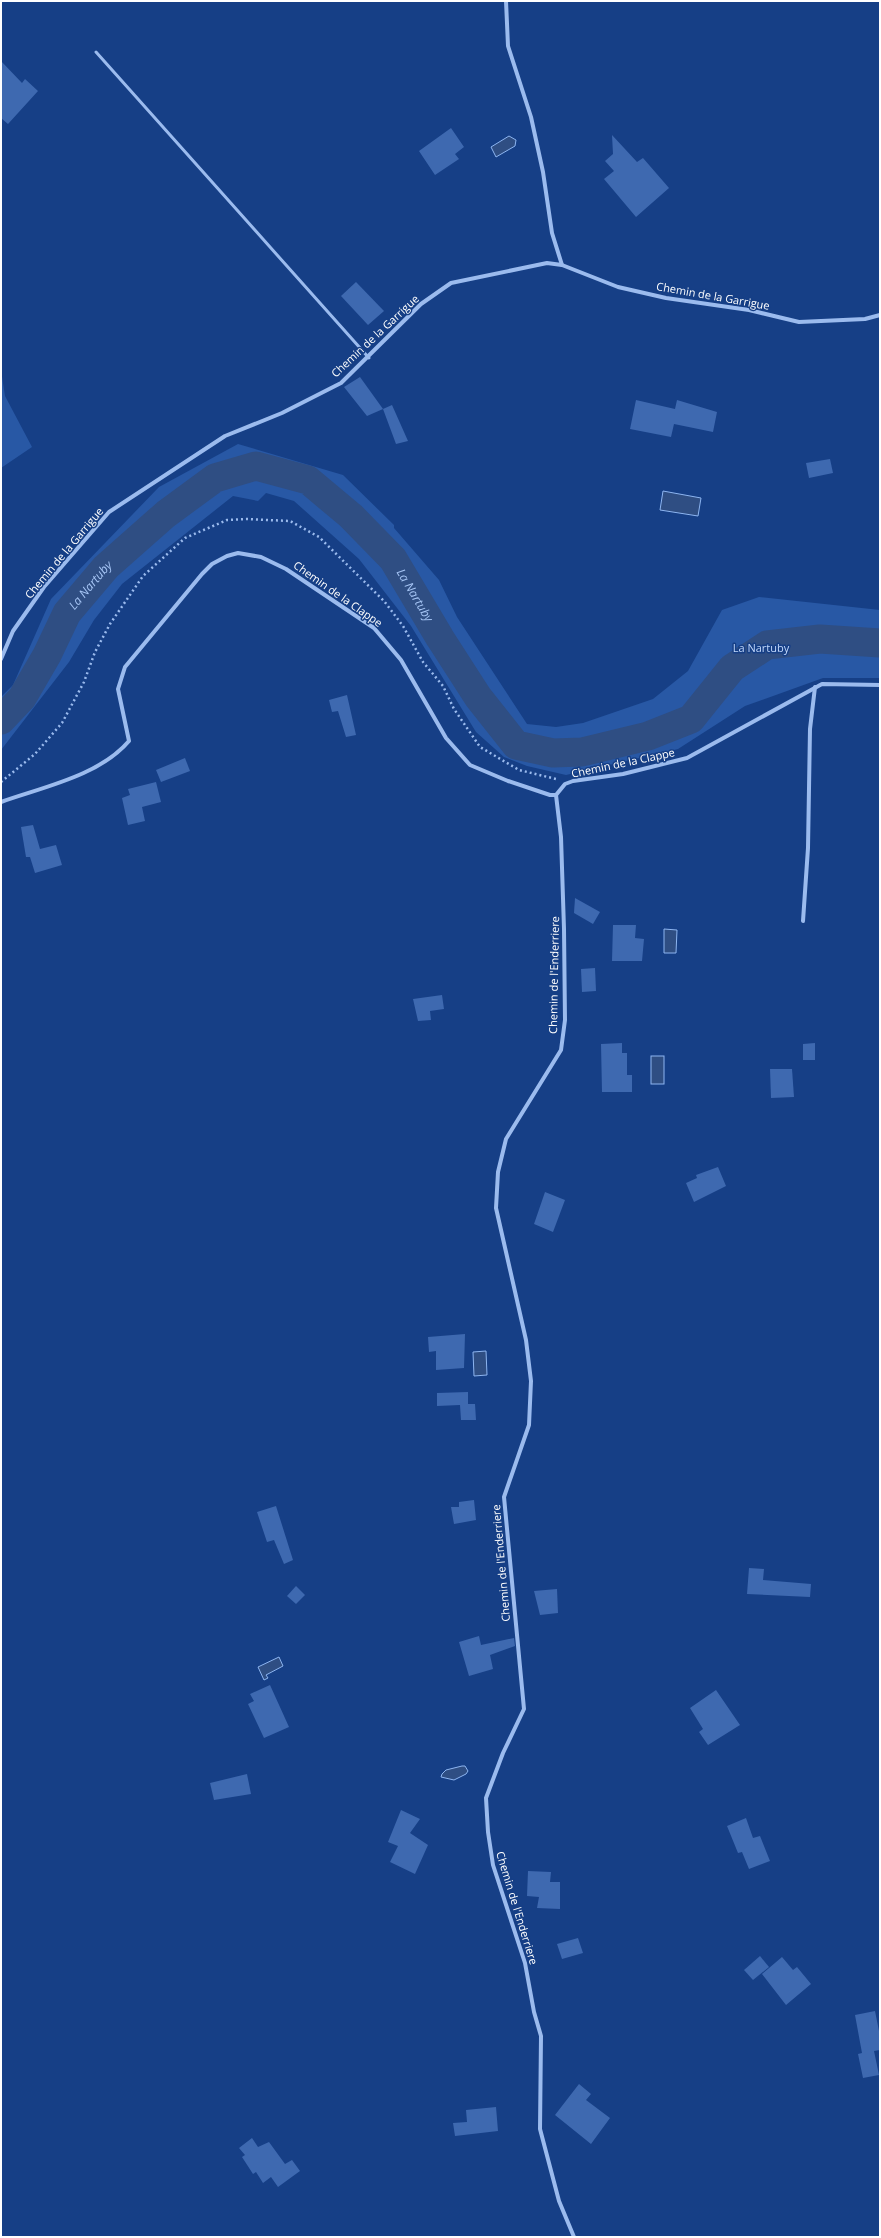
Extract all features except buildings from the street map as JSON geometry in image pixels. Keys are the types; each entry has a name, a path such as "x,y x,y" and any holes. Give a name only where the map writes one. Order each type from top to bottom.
{"street":[{"path":"506,1 508,46 531,117 552,233 562,265"},
{"name":"Chemin de la Garrigue","path":"1,659 13,630 44,587 109,512 225,436 282,413 342,383 369,358 421,304 451,284 547,263 562,265 618,287 666,298 749,310 799,322 866,319 880,315"},
{"name":"Chemin de la Clappe","path":"1,802 99,767 123,749 129,741 118,689 125,666 212,564 227,556 238,553 261,558 281,566 374,628 401,660 446,738 470,765 508,781 556,795 564,784 573,781 623,774 687,758 822,684 880,685"},
{"path":"803,921 808,848 810,729 815,687"},
{"name":"Chemin de l'Enderriere","path":"556,795 562,837 564,929 565,1020 561,1050 506,1139 498,1172 496,1208 526,1340 531,1381 528,1424 504,1496 524,1709 503,1753 486,1798 488,1832 493,1865 525,1963 534,2012 541,2036 540,2129 559,2201 574,2237"}],"lane":[{"path":"96,52 369,358"}],"path":[{"path":"1,782 35,754 62,723 84,682 95,652 110,624 143,576 185,538 227,520 246,519 290,521 319,537 384,601 403,626 424,662 443,686 454,709 480,748 519,770 555,778 564,784"}],"green space":[{"path":"1,370 5,396 32,447 1,468"},
{"name":"La Nartuby","path":"238,444 343,475 394,525 394,528 439,580 457,617 527,724 556,727 583,723 653,699 688,671 722,610 759,597 880,610 880,678 823,678 745,706 678,749 566,775 527,766 504,757 476,732 411,626 359,559 294,501 266,493 258,501 233,496 122,584 94,620 69,662 1,750 1,697 13,685 51,599 159,487"}],"shaded area":[{"path":"509,136 516,140 515,146 496,157 491,147"},
{"path":"663,491 701,498 698,516 660,510"},
{"path":"664,929 677,930 676,953 664,953"},
{"path":"651,1056 664,1056 664,1084 651,1084"},
{"path":"486,1351 487,1375 474,1376 473,1352"},
{"path":"279,1657 283,1666 266,1675 268,1678 264,1680 258,1667"},
{"path":"465,1766 468,1771 466,1774 454,1780 441,1777 446,1770"}],"waterway":[{"name":"La Nartuby","path":"1,720 22,698 47,655 67,613 106,567 166,514 215,478 256,466 308,480 351,516 393,559 440,638 478,697 516,745 553,753 582,752 648,736 691,719 732,668 767,645 820,639 880,643"}]}
